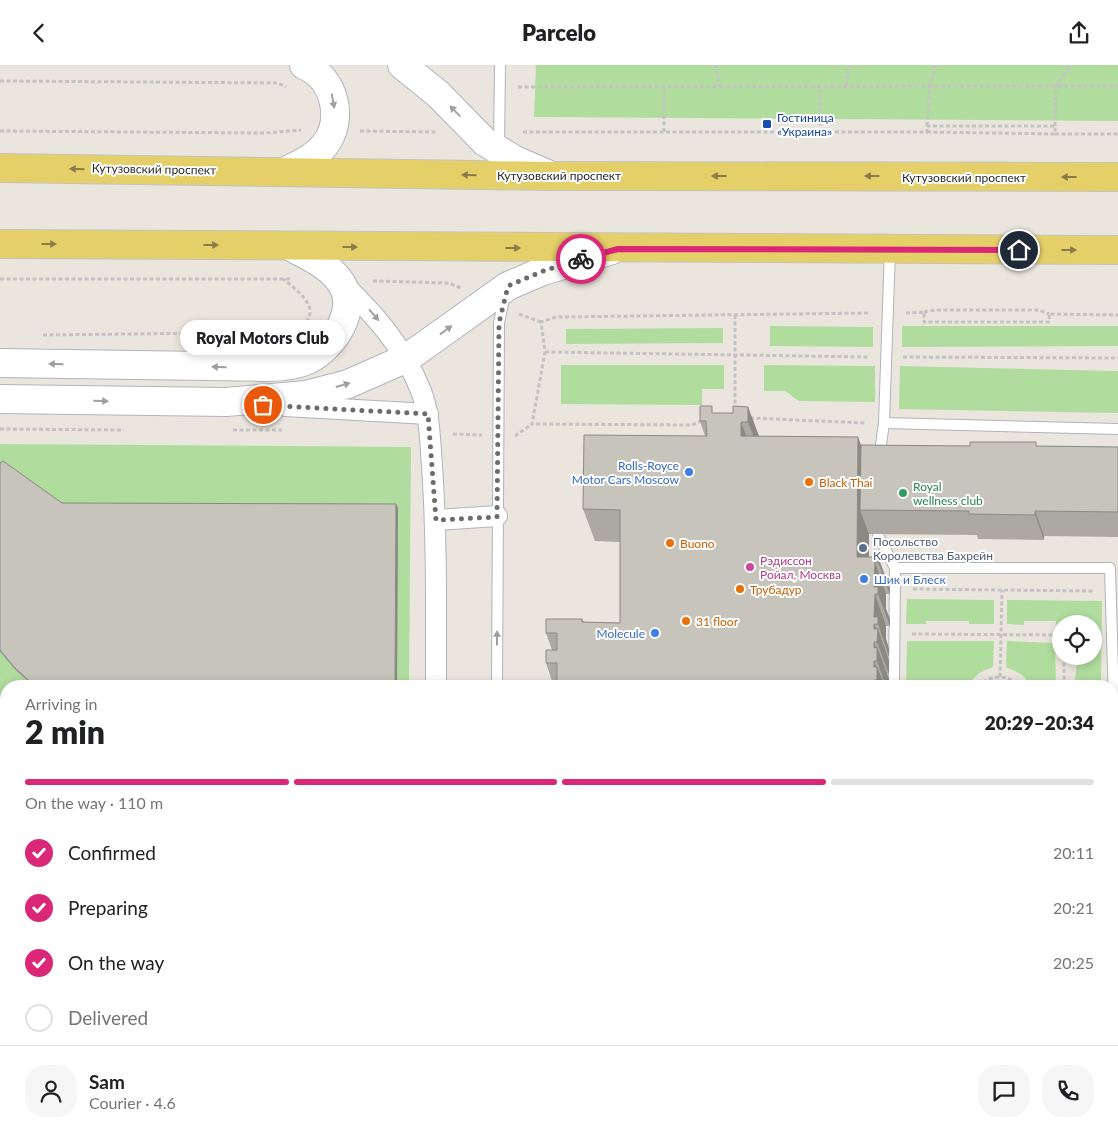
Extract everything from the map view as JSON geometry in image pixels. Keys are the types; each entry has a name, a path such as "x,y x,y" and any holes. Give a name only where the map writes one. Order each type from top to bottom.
{"main road":[{"path":"286,171 309,160 324,145 334,130 335,112 333,95 322,77 304,65"},
{"path":"402,65 491,138 552,176"},
{"name":"Кутузовский проспект","path":"0,168 552,176 1118,177"},
{"path":"0,244 618,249 1118,250"},
{"path":"0,363 289,367 309,359 326,347 337,333 345,316 347,298 340,280 318,262 289,246"},
{"path":"0,399 226,402 306,395 348,383 406,358 543,271 618,249"}],"street":[{"path":"340,280 375,315 406,358 422,392 428,414 436,520 436,680"},
{"path":"226,402 428,414"},
{"path":"436,520 497,517"}],"lane":[{"path":"491,138 500,65"},
{"path":"878,469 884,423 890,249"},
{"path":"497,680 499,298"},
{"path":"884,423 1118,429"},
{"path":"878,535 895,568 894,680"},
{"path":"895,568 1110,567 1115,680"}],"path":[{"path":"715,65 720,87"},
{"path":"846,86 849,65"},
{"path":"927,132 930,87 936,65"},
{"path":"1055,134 1056,86 1071,65"},
{"path":"0,81 278,83 287,87"},
{"path":"664,86 664,132"},
{"path":"820,86 820,132"},
{"path":"512,87 1118,86"},
{"path":"301,130 305,125"},
{"path":"927,126 1055,126"},
{"path":"0,131 265,133 334,130 491,138 664,132 1118,134"},
{"path":"0,279 283,279 449,283 499,298 540,322 556,317 735,313 889,313 935,310 1038,310 1049,314 1118,315"},
{"path":"39,335 292,332 302,327 308,317 309,305 304,295 283,279"},
{"path":"924,312 924,322 1049,322 1049,314"},
{"path":"735,313 733,355 735,417"},
{"path":"532,424 544,352 540,322"},
{"path":"544,352 1118,358"},
{"path":"429,434 518,435 532,424 692,425 709,417"},
{"path":"745,418 884,423"},
{"path":"909,589 1111,591"},
{"path":"1000,677 1002,590"},
{"path":"902,634 1052,635"},
{"path":"1064,665 1064,680"},
{"path":"987,680 1000,677 1012,680"}],"green space":[{"path":"536,65 1118,65 1118,121 534,117"},
{"path":"770,326 873,327 873,347 770,346"},
{"path":"902,326 1118,326 1118,346 902,347"},
{"path":"723,328 723,343 566,344 566,329"},
{"path":"561,365 724,365 724,389 702,389 702,405 561,404"},
{"path":"764,365 875,366 875,402 799,401 785,391 764,391"},
{"path":"900,366 1118,371 1118,413 899,409"},
{"path":"0,444 411,447 409,680 0,680"},
{"path":"907,599 994,600 994,624 969,624 969,621 926,621 926,624 906,624"},
{"path":"1007,600 1102,601 1102,615 1052,615 1052,621 1024,621 1024,625 1007,624"},
{"path":"907,641 994,641 993,667 979,673 972,680 906,680"},
{"path":"1007,641 1052,643 1052,665 1056,665 1056,680 1027,680 1021,674 1006,667"},
{"path":"1077,665 1101,665 1101,680 1075,680"}],"building":[{"name":"Рэдиссон Ройал, Москва","path":"700,406 712,406 712,413 733,413 733,406 748,407 748,422 741,422 741,436 858,437 857,557 878,557 878,562 875,562 874,587 878,587 878,594 875,594 874,617 878,617 878,624 874,624 874,629 878,629 877,642 874,642 874,648 877,647 877,661 874,661 874,667 877,667 877,680 557,680 557,663 546,663 546,650 557,650 557,633 546,633 546,619 582,619 582,622 620,623 620,510 583,509 584,435 707,436 706,421 700,421"},
{"path":"970,442 1036,442 1036,446 1118,447 1118,512 1035,511 1035,515 969,514 969,511 860,510 861,445 970,446"},
{"path":"3,461 62,503 396,504 395,680 28,680 14,667 0,650 0,463"}],"way so far":[{"path":"263,405 428,414 436,520 497,517 499,323 508,286 543,271 581,259"}],"place":[{"name":"Гостиница «Украина»","path":"767,124"},
{"name":"Royal Motors Club","path":"263,405"},
{"name":"Rolls-Royce Motor Cars Moscow","path":"689,472"},
{"name":"Black Thai","path":"809,482"},
{"name":"Royal wellness club","path":"903,493"},
{"name":"Buono","path":"670,543"},
{"name":"Посольство Королевства Бахрейн","path":"863,548"},
{"name":"Рэдиссон Ройал, Москва","path":"750,567"},
{"name":"Шик и Блеск","path":"864,579"},
{"name":"Трубадур","path":"740,589"},
{"name":"31 floor","path":"686,621"},
{"name":"Molecule","path":"655,633"}],"route":[{"path":"581,259 618,249 1019,250"}]}
